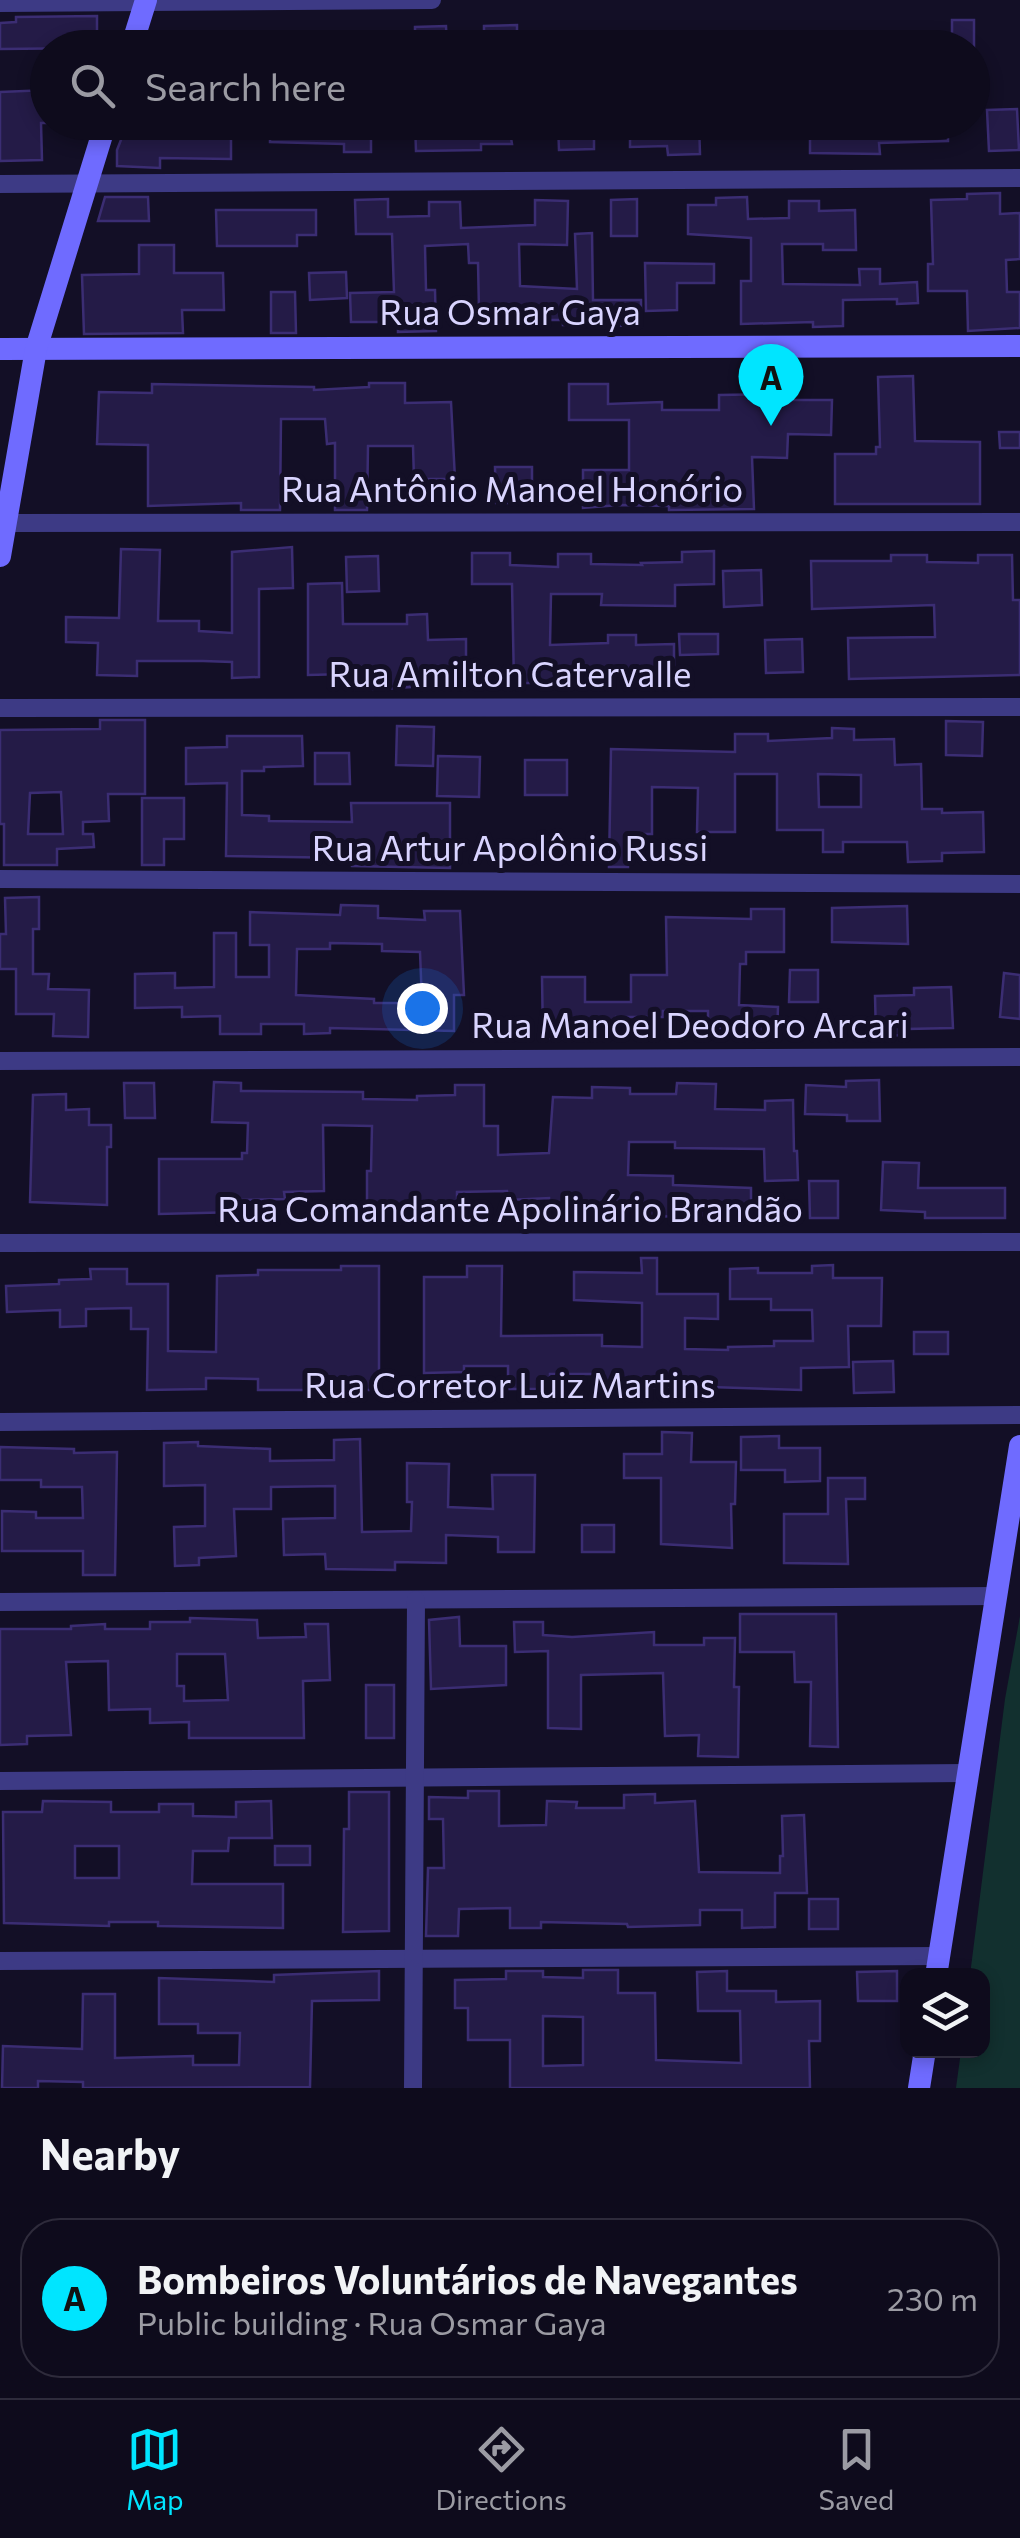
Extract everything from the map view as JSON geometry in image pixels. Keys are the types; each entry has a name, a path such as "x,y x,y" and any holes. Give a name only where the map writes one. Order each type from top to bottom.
{"main road":[{"path":"137,30 146,1"},
{"path":"0,556 2,524 36,349 100,140"},
{"name":"Rua Osmar Gaya","path":"0,349 1020,346"},
{"path":"937,1966 1020,1446"},
{"path":"919,2088 924,2058"}],"street":[{"path":"0,3 432,0"},
{"path":"0,184 1020,178"},
{"name":"Rua Antônio Manoel Honório","path":"2,524 1020,522"},
{"name":"Rua Amilton Catervalle","path":"0,708 1020,707"},
{"name":"Rua Artur Apolônio Russi","path":"0,879 1020,884"},
{"name":"Rua Manoel Deodoro Arcari","path":"0,1061 1020,1057"},
{"name":"Rua Comandante Apolinário Brandão","path":"0,1243 1020,1242"},
{"name":"Rua Corretor Luiz Martins","path":"0,1422 1020,1415"},
{"path":"0,1602 996,1596"},
{"path":"412,2088 416,1600"},
{"path":"0,1781 966,1773"},
{"path":"0,1961 414,1959 937,1966"}],"green space":[{"path":"1020,1616 1020,2088 956,2088 960,2058 990,2058 990,1968 971,1968 1005,1699"}],"building":[{"path":"97,16 97,30 30,30 30,49 0,49 0,23 16,22 16,17"},
{"path":"952,20 974,20 974,30 952,30"},
{"path":"517,25 517,30 484,30 484,26"},
{"path":"446,26 446,30 415,30"},
{"path":"30,91 30,140 41,140 42,160 0,161 0,92"},
{"path":"1017,109 1019,150 989,151 990,110"},
{"path":"121,140 231,140 231,159 160,158 160,168 117,166"},
{"path":"371,140 371,152 344,152 344,144 270,142"},
{"path":"416,140 511,140 512,144 481,144 481,150 416,151"},
{"path":"559,140 594,140 594,149 559,150"},
{"path":"630,140 700,140 700,154 668,155 667,146 630,147"},
{"path":"810,140 948,140 879,143 880,154 810,153"},
{"path":"1000,193 1000,214 1020,213 1020,259 1006,260 1007,292 1020,292 1020,328 968,331 967,291 928,291 928,264 933,264 931,200"},
{"path":"105,197 148,197 149,221 98,221"},
{"path":"747,197 748,219 789,218 789,201 819,201 819,211 855,210 856,250 823,250 823,244 782,244 783,284 860,285 859,269 880,269 880,284 917,282 918,303 897,304 897,299 843,300 843,326 813,327 813,322 741,324 741,281 751,281 751,238 688,234 688,205 716,205 716,198"},
{"path":"388,199 388,217 429,216 429,202 460,202 461,228 535,225 535,200 568,201 567,245 519,244 520,286 577,289 575,234 592,233 593,300 641,300 641,326 563,325 563,320 523,320 523,309 479,310 478,263 469,263 468,244 425,246 426,290 435,290 436,331 398,332 398,322 351,322 350,293 394,292 392,234 356,234 355,200"},
{"path":"637,199 637,236 611,236 611,200"},
{"path":"216,210 316,210 316,235 297,235 297,246 217,246"},
{"path":"139,245 174,245 174,273 223,273 224,310 182,310 183,333 84,334 82,275 139,274"},
{"path":"645,263 714,264 714,283 677,283 677,310 646,311"},
{"path":"346,272 347,298 310,300 309,273"},
{"path":"271,292 295,292 296,333 271,333"},
{"path":"913,376 915,441 980,442 980,504 835,504 835,454 876,454 876,447 880,447 878,377"},
{"path":"369,383 405,383 405,403 451,402 455,479 414,479 413,446 368,446 367,510 335,510 335,443 327,444 325,419 281,419 280,510 241,510 241,503 148,506 148,445 97,444 99,392 152,393 152,384 314,390 369,387"},
{"path":"569,384 608,384 608,404 662,402 662,410 719,410 719,395 789,394 789,400 832,400 831,435 788,434 787,458 752,457 754,509 669,510 669,506 619,505 583,508 583,470 629,470 629,420 569,420"},
{"path":"999,432 1020,432 1020,448 1000,448"},
{"path":"495,467 532,467 532,503 496,503"},
{"path":"292,547 293,588 259,589 259,677 232,678 232,662 203,661 137,661 137,676 97,675 98,643 66,642 66,617 119,618 121,549 160,550 158,621 199,621 199,631 232,633 232,552"},
{"path":"714,551 714,584 675,585 675,606 601,605 602,594 551,594 550,645 608,643 608,635 636,635 636,645 674,644 674,683 644,683 644,670 595,671 595,683 514,683 512,584 472,584 472,553 510,553 510,565 558,567 558,554 591,554 591,564 642,565 682,562 682,552"},
{"path":"891,555 927,555 927,562 978,563 978,555 1012,555 1013,600 1020,600 1020,675 849,679 848,638 935,637 934,605 812,609 811,561 891,561"},
{"path":"378,556 379,591 347,592 346,557"},
{"path":"761,570 762,605 724,607 723,571"},
{"path":"342,583 343,624 407,624 407,615 427,614 428,640 466,639 466,673 409,675 410,687 384,689 348,689 348,674 308,675 308,584"},
{"path":"679,634 718,634 718,654 680,655"},
{"path":"802,639 803,672 766,673 765,640"},
{"path":"100,720 145,720 145,794 108,794 109,821 83,822 83,834 93,834 94,847 57,849 57,865 4,865 0,730 100,729","holes":["61,792 63,834 28,834 30,793"]},
{"path":"946,721 983,722 982,756 946,755"},
{"path":"397,726 434,727 433,766 396,765"},
{"path":"832,728 854,729 854,740 894,739 895,765 921,764 922,809 942,809 942,813 983,812 984,852 942,853 942,861 908,862 907,842 843,842 843,852 823,852 823,830 777,830 777,774 735,774 735,832 697,832 698,788 652,787 652,834 628,834 628,867 609,867 611,749 735,752 735,734 768,734 768,741 832,738","holes":["818,774 861,775 861,807 819,807"]},
{"path":"227,736 302,736 303,766 242,771 242,815 269,816 269,821 352,822 351,803 450,803 450,868 352,866 352,858 226,856 227,783 186,784 186,748 227,747"},
{"path":"315,753 349,753 350,784 315,784"},
{"path":"438,756 480,757 479,797 437,796"},
{"path":"525,760 567,760 567,795 525,795"},
{"path":"142,798 184,798 184,839 164,839 164,865 142,865"},
{"path":"39,897 39,929 33,929 33,974 49,974 48,989 89,990 88,1037 53,1036 54,1014 16,1014 16,969 0,969 0,934 6,934 5,898"},
{"path":"341,905 378,906 378,918 425,920 424,911 460,911 464,995 454,995 454,1031 330,1028 330,1033 304,1034 304,1024 261,1024 261,1034 220,1034 220,1016 182,1017 182,1007 135,1008 135,974 175,973 175,988 214,987 214,933 236,933 236,977 269,977 269,945 250,945 250,912 340,915","holes":["330,943 382,944 382,951 420,952 422,1003 374,1003 374,999 296,995 297,949 330,949"]},
{"path":"907,906 908,944 832,942 832,908"},
{"path":"751,909 784,909 784,952 746,952 746,964 740,964 739,1005 778,1007 777,1037 752,1036 752,1028 708,1028 708,1011 663,1011 663,1017 616,1017 616,1032 585,1032 585,1038 543,1038 542,977 585,977 585,1002 631,1002 631,975 667,975 666,917 751,919"},
{"path":"790,970 818,970 818,1002 789,1002"},
{"path":"1004,973 1020,975 1020,1019 1000,1017"},
{"path":"951,987 953,1028 907,1029 908,1035 876,1036 875,996 914,995 914,988"},
{"path":"879,1080 880,1121 847,1121 847,1115 805,1114 806,1085 846,1087 846,1081"},
{"path":"214,1082 241,1083 241,1091 363,1092 363,1099 417,1100 417,1096 455,1095 455,1085 484,1085 484,1126 498,1126 498,1155 549,1153 553,1097 592,1098 592,1087 630,1088 630,1094 676,1094 677,1083 716,1084 715,1109 765,1110 765,1101 793,1100 798,1180 765,1181 764,1149 675,1148 675,1142 629,1142 628,1175 673,1176 673,1185 751,1188 751,1213 680,1217 636,1215 636,1210 549,1209 549,1198 508,1200 507,1191 457,1192 457,1206 407,1206 407,1223 367,1223 372,1126 323,1125 324,1191 284,1192 285,1199 239,1200 240,1212 159,1214 159,1159 242,1159 242,1153 247,1153 248,1123 212,1122"},
{"path":"124,1083 154,1083 155,1118 125,1118"},
{"path":"66,1094 66,1110 89,1109 89,1125 111,1125 107,1205 30,1202 33,1095"},
{"path":"883,1162 919,1163 918,1188 1005,1188 1005,1218 925,1218 925,1212 881,1210"},
{"path":"809,1181 838,1181 838,1218 810,1218"},
{"path":"641,1258 657,1258 657,1294 718,1294 718,1319 685,1318 685,1349 728,1350 774,1346 774,1341 813,1341 812,1310 771,1310 771,1299 730,1299 730,1269 812,1273 812,1266 833,1265 833,1278 882,1278 881,1326 848,1326 849,1367 801,1368 801,1390 679,1386 604,1389 604,1374 550,1374 550,1389 508,1389 508,1366 464,1366 464,1372 424,1373 424,1277 467,1277 467,1266 502,1266 501,1336 602,1335 602,1346 642,1347 642,1303 574,1300 574,1272 642,1273"},
{"path":"341,1266 379,1266 379,1390 258,1390 258,1379 206,1378 206,1389 147,1390 148,1329 131,1329 131,1308 86,1309 86,1326 60,1327 60,1310 7,1312 6,1286 59,1284 59,1280 91,1279 90,1269 127,1269 127,1284 168,1284 168,1351 216,1352 217,1276 258,1275 258,1270 341,1270"},
{"path":"914,1332 948,1332 948,1354 914,1354"},
{"path":"893,1361 894,1392 854,1393 853,1362"},
{"path":"662,1432 692,1433 691,1462 736,1462 735,1504 731,1504 732,1548 661,1544 661,1478 624,1478 624,1454 662,1454"},
{"path":"779,1436 779,1448 820,1448 820,1481 785,1482 785,1470 741,1470 741,1437"},
{"path":"360,1439 362,1532 411,1531 407,1463 449,1464 448,1507 493,1509 492,1475 535,1475 534,1552 498,1552 498,1537 446,1535 446,1563 395,1562 395,1570 326,1569 325,1554 284,1555 283,1519 335,1518 335,1486 271,1487 271,1509 234,1509 236,1556 199,1558 199,1565 175,1566 174,1527 205,1526 205,1485 164,1486 164,1443 270,1449 270,1461 334,1460 334,1440"},
{"path":"0,1447 117,1452 115,1575 83,1575 83,1551 2,1551 2,1511 36,1512 36,1518 83,1518 82,1487 41,1487 41,1480 0,1480"},
{"path":"828,1478 865,1478 865,1499 846,1499 848,1564 784,1563 784,1514 828,1514"},
{"path":"582,1525 614,1525 614,1552 582,1552"},
{"path":"740,1614 836,1614 838,1747 810,1746 811,1682 795,1682 794,1652 740,1652"},
{"path":"459,1617 460,1646 506,1646 506,1685 431,1689 429,1620"},
{"path":"190,1618 257,1620 258,1638 306,1637 305,1624 328,1624 330,1680 303,1681 304,1738 189,1738 189,1722 150,1723 150,1709 109,1710 108,1661 66,1662 71,1735 27,1736 27,1744 0,1745 0,1629 71,1629 105,1624 105,1629 150,1629 150,1622 190,1622","holes":["177,1654 225,1654 228,1700 184,1701 184,1686 177,1686"]},
{"path":"514,1622 543,1622 543,1635 654,1632 654,1645 704,1645 704,1638 735,1638 738,1757 698,1756 699,1735 665,1736 663,1673 581,1675 581,1729 548,1728 548,1651 515,1652"},
{"path":"366,1685 394,1685 394,1738 366,1738"},
{"path":"468,1791 499,1791 499,1826 546,1825 547,1801 577,1802 576,1808 624,1808 624,1795 655,1794 655,1803 695,1801 699,1872 780,1873 782,1816 804,1815 807,1893 775,1893 775,1927 742,1928 742,1910 700,1910 700,1925 628,1927 541,1922 541,1928 510,1928 510,1908 459,1909 458,1936 426,1936 428,1868 444,1868 443,1819 429,1819 429,1797 468,1798"},
{"path":"349,1792 389,1792 389,1931 343,1932 344,1829 349,1829"},
{"path":"43,1801 111,1802 111,1812 159,1812 159,1804 193,1804 193,1816 236,1817 236,1802 271,1801 272,1838 229,1838 228,1851 193,1851 192,1884 283,1884 283,1928 158,1926 158,1922 109,1922 109,1926 4,1923 3,1812 42,1812","holes":["75,1846 119,1846 119,1878 75,1878"]},
{"path":"275,1846 310,1846 310,1865 275,1865"},
{"path":"809,1899 838,1899 838,1929 809,1929"},
{"path":"583,1970 618,1970 618,1993 655,1993 656,2060 741,2063 740,2011 698,2011 697,1972 727,1971 727,1991 776,1991 776,2002 820,2001 820,2041 809,2041 810,2088 510,2088 510,2040 468,2040 468,2008 455,2008 455,1980 506,1979 506,1971 543,1971 543,1977 583,1978","holes":["543,2016 583,2017 583,2065 543,2066"]},
{"path":"379,1971 379,2000 312,2001 310,2087 83,2088 83,2082 38,2081 38,2088 2,2088 3,2046 82,2049 83,1994 115,1994 115,2058 193,2056 193,2065 239,2065 240,2033 198,2033 198,2024 159,2024 159,1978 274,1982 274,1975"},
{"path":"897,1971 897,2001 858,2001 857,1972"}],"place":[{"name":"Bombeiros Voluntários de Navegantes","path":"771,426"}]}
